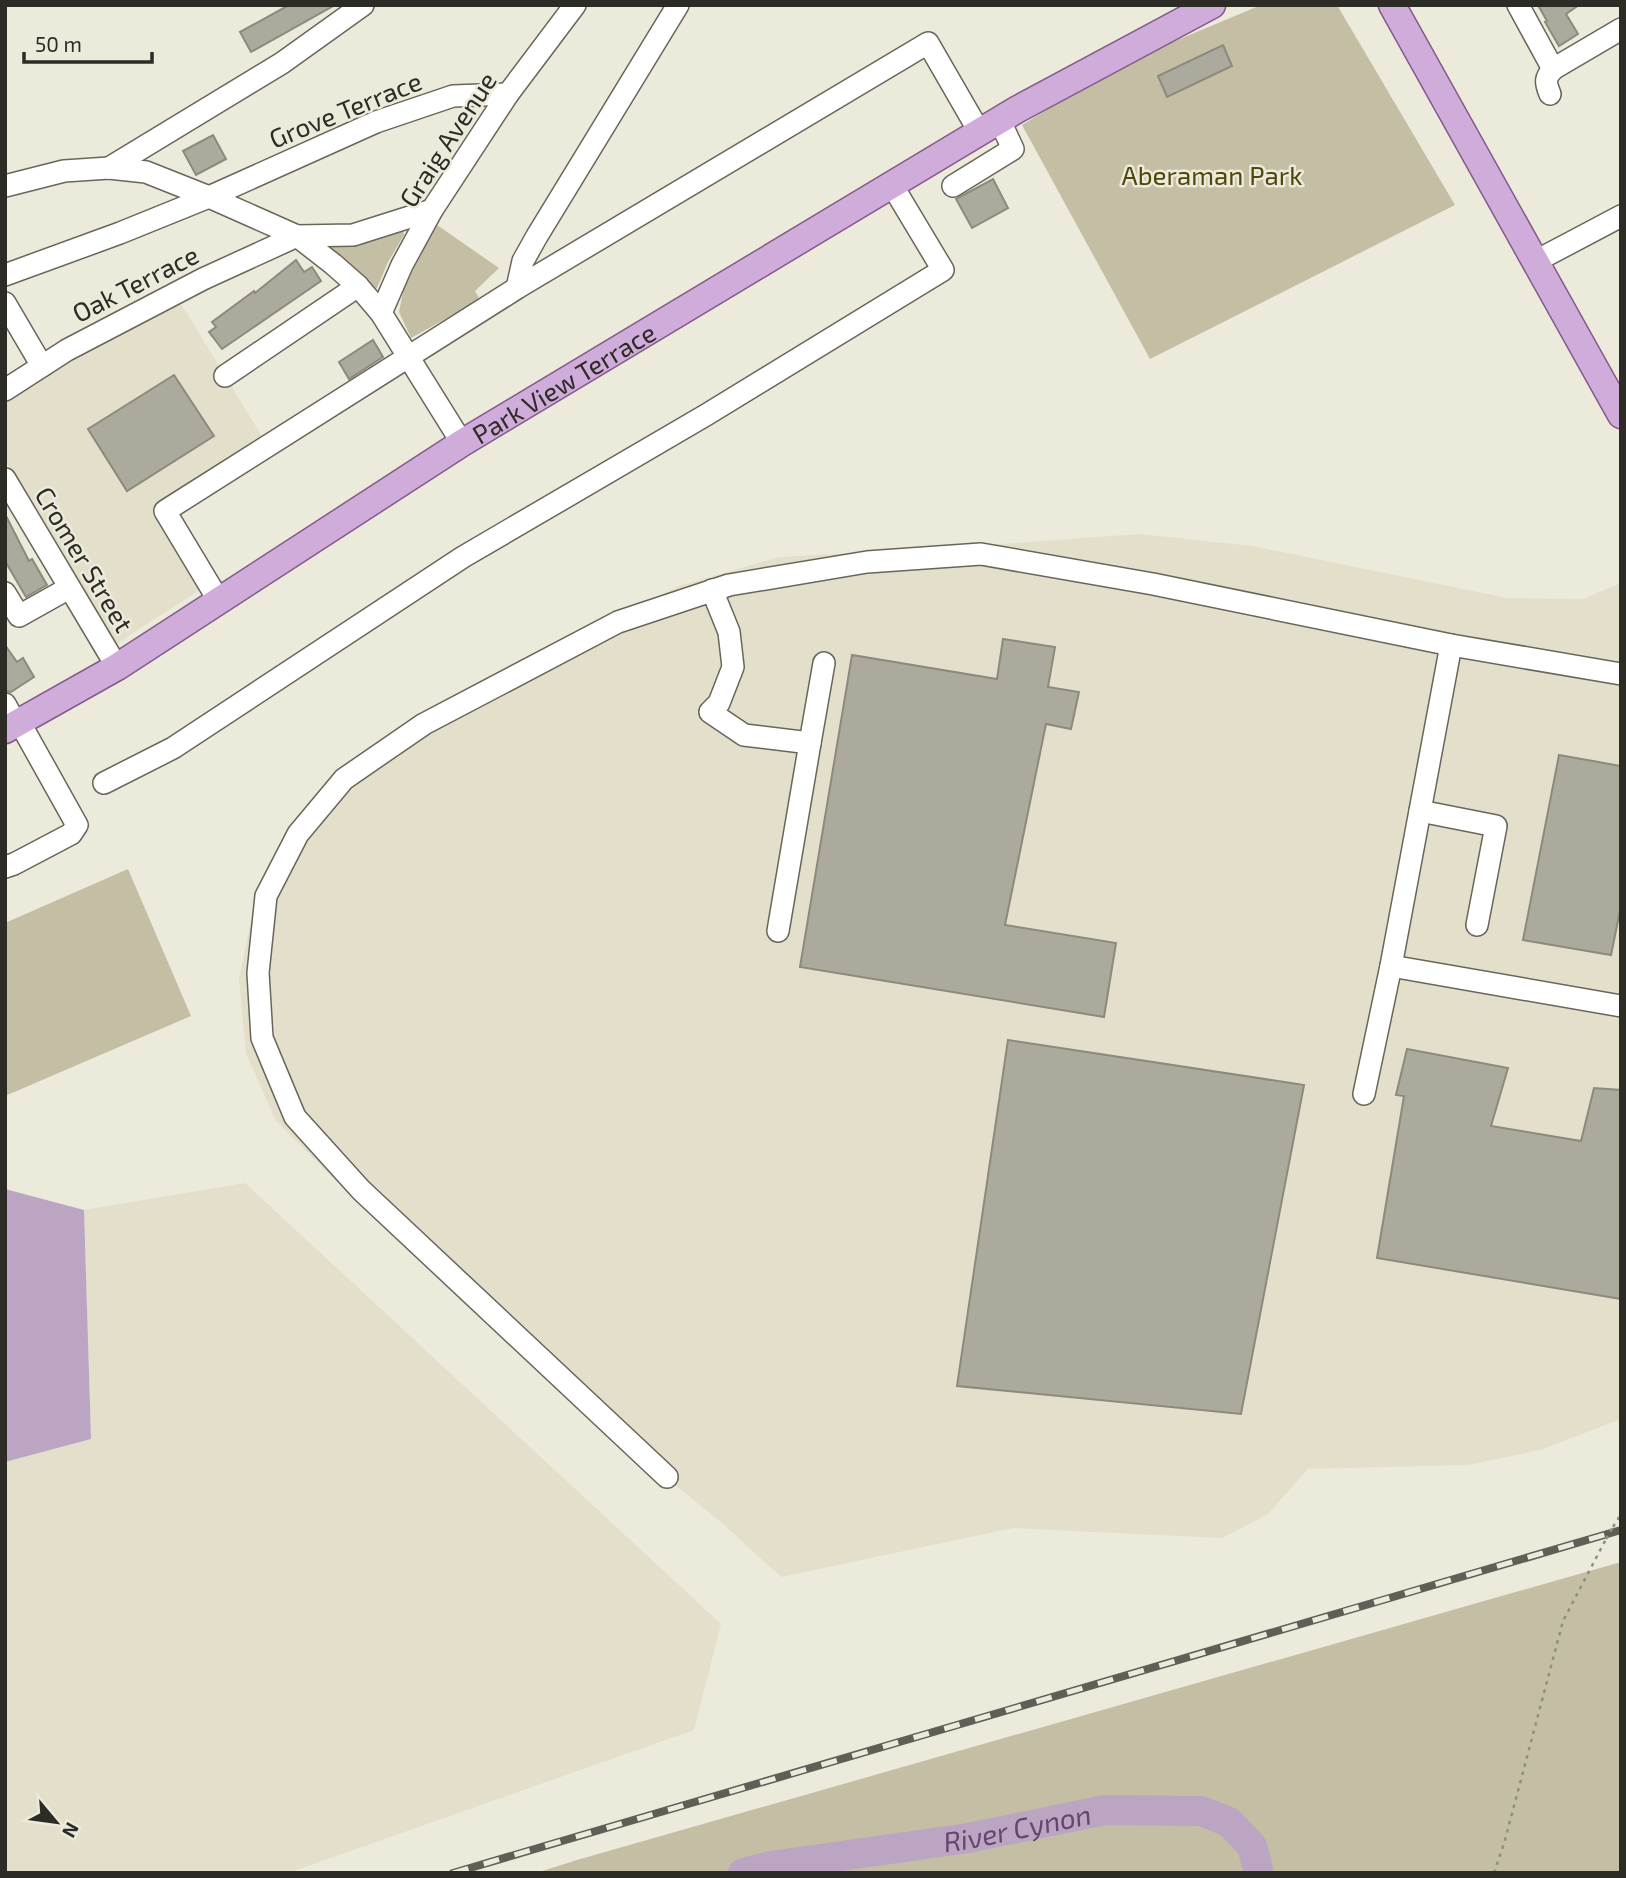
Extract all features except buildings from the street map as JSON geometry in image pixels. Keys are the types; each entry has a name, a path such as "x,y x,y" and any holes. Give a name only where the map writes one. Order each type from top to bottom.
{"main road":[{"name":"Park View Terrace","path":"12,720 117,667 462,443 999,121 1212,5"},
{"path":"1392,5 1621,415"}],"street":[{"path":"109,168 282,63 363,5"},
{"name":"Graig Avenue","path":"381,313 402,265 432,211 508,94 575,5"},
{"path":"517,288 523,261 537,236 678,5"},
{"path":"1518,5 1553,69"},
{"path":"1550,94 1545,83 1546,76 1553,69 1621,29"},
{"path":"219,601 165,511 517,288 928,43 999,121 1013,149 953,186"},
{"name":"Grove Terrace","path":"5,275 209,197 376,122 453,96 508,94"},
{"path":"5,186 64,171 109,168 146,172 297,236 358,286 381,313 462,443"},
{"path":"104,783 173,748 463,557 706,415 943,270 892,185"},
{"path":"297,236 353,234 432,211"},
{"path":"1534,262 1621,215"},
{"name":"Oak Terrace","path":"5,390 67,350 203,279 297,236"},
{"path":"225,376 358,286"},
{"path":"5,303 42,366"},
{"name":"Cromer Street","path":"5,479 117,667"},
{"path":"667,1477 361,1190 295,1117 262,1038 258,973 266,896 298,834 344,779 424,724 618,622 729,584 867,562 981,554 1167,587 1451,645 1621,674"},
{"path":"5,593 19,616 69,588"},
{"path":"712,590 729,632 733,667 719,703 710,712 744,735 810,743"},
{"path":"1364,1094 1391,966 1451,645"},
{"path":"778,931 824,663"},
{"path":"5,867 71,834 77,825 12,720"},
{"path":"1420,811 1496,826 1478,925"},
{"path":"1391,966 1621,1006"}],"path":[{"path":"1494,1873 1563,1621 1621,1514"}],"shaded area":[{"path":"180,302 263,438 156,506 203,588 116,644 5,460 5,397 78,354"},
{"path":"1139,534 1253,546 1507,598 1583,599 1621,583 1621,1419 1540,1450 1468,1465 1308,1469 1268,1514 1222,1538 1013,1528 781,1577 722,1523 577,1406 358,1203 276,1121 246,1054 239,979 251,920 284,843 327,785 521,664 679,586 779,557"},
{"path":"245,1183 721,1624 694,1730 288,1873 5,1873 5,1462 91,1439 84,1210"},
{"path":"5,1189 84,1210 91,1439 5,1462"}],"green space":[{"name":"Aberaman Park","path":"1261,5 1337,5 1455,205 1150,359 1022,125 1156,49"},
{"path":"437,225 499,268 475,291 480,300 411,338 399,312 404,287"},
{"path":"403,230 404,235 377,288 372,290 327,250 331,244"},
{"path":"128,869 191,1016 5,1096 5,923"},
{"path":"1621,1562 1621,1873 536,1873 577,1860"}],"waterway":[{"name":"River Cynon","path":"743,1873 771,1866 968,1838 1105,1810 1201,1811 1229,1822 1252,1846 1259,1873"}],"railway":[{"path":"453,1873 1621,1530"}]}
